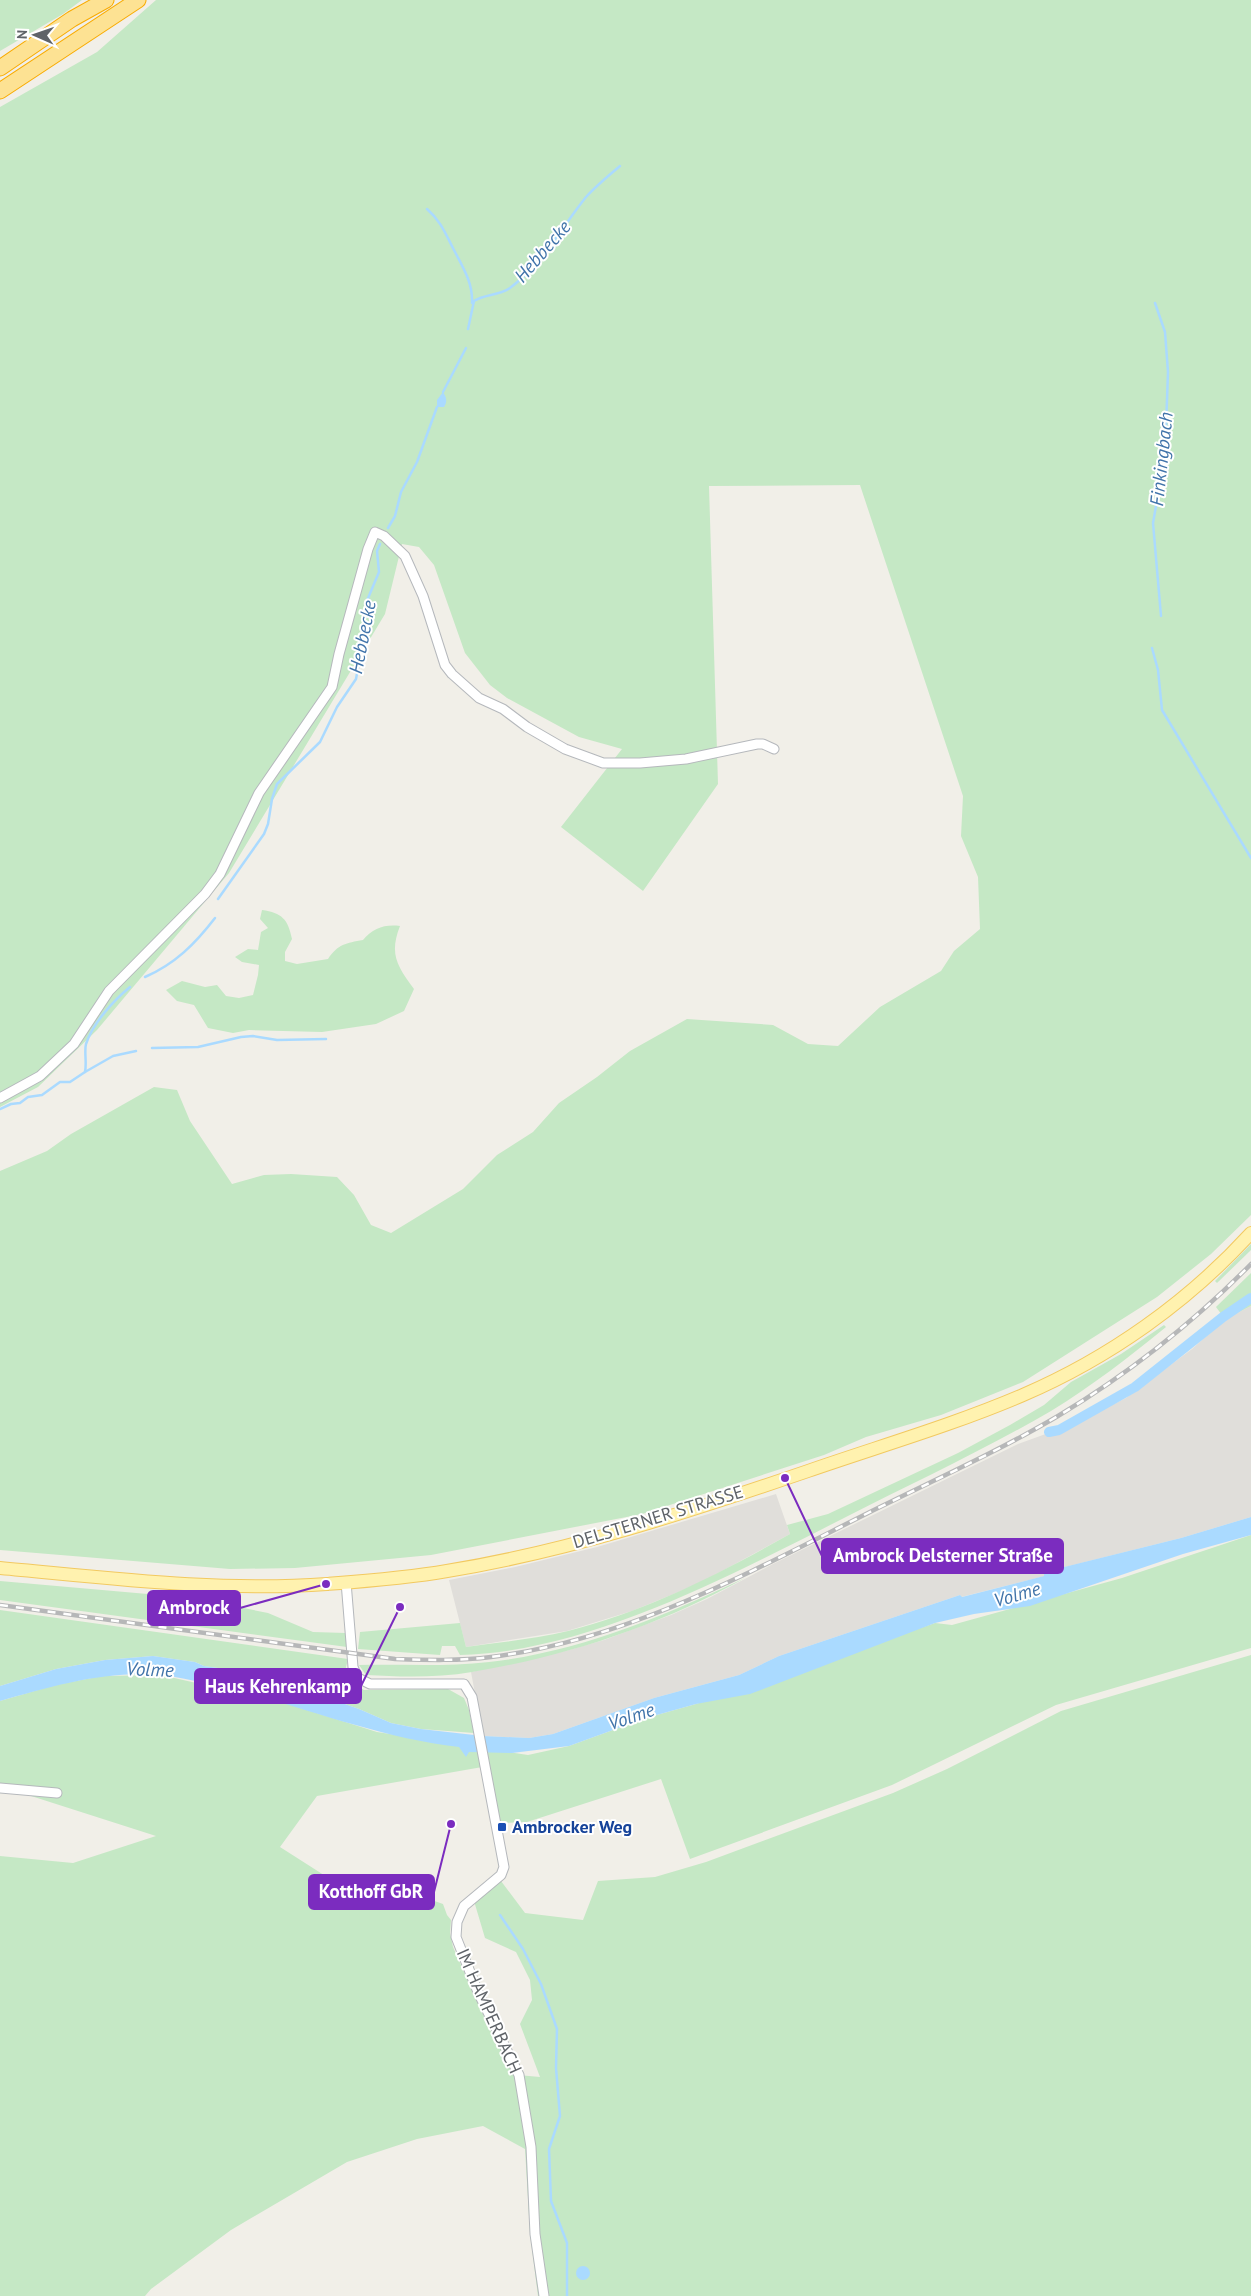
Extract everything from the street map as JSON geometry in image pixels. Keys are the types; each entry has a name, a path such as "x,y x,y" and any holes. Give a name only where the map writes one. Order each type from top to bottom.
{"highway":[{"path":"0,68 72,19 106,0"},
{"path":"0,90 138,0"}],"main road":[{"name":"DELSTERNER STRASSE","path":"0,1568 219,1586 301,1586 450,1571 570,1544 776,1482 987,1410 1068,1373 1122,1342 1194,1289 1251,1233"}],"street":[{"path":"0,1098 40,1076 74,1044 109,991 205,894 220,874 259,792 332,687 338,654 375,532 384,536 405,556 423,596 446,665 452,674 479,698 503,709 527,727 565,749 603,763 640,763 686,758 757,744 763,744 774,749"},
{"name":"IM HAMPERBACH","path":"346,1582 354,1667 358,1678 370,1684 464,1684 470,1690 504,1861 504,1870 498,1878 464,1906 457,1922 456,1936 478,1992 519,2075 530,2147 535,2234 544,2296"},
{"path":"0,1788 56,1793"}],"shaded area":[{"path":"1251,1306 1251,1517 1181,1538 1045,1572 1045,1576 961,1597 960,1595 779,1656 739,1675 654,1698 553,1734 529,1738 483,1736 471,1672 569,1650 604,1640 671,1615 707,1599 773,1564 1018,1444 1076,1423 1126,1398 1192,1349 1225,1319"},
{"path":"776,1494 790,1534 698,1584 632,1611 567,1631 466,1647 449,1580 515,1567 597,1547"}],"green space":[{"path":"0,0 82,0 63,14 0,51"},
{"path":"156,0 1251,0 1251,1215 1211,1254 1157,1297 1023,1382 941,1415 866,1437 824,1455 642,1514 431,1555 295,1568 230,1569 0,1550 0,1171 47,1151 71,1134 154,1087 177,1090 190,1121 232,1184 264,1175 291,1174 337,1177 354,1195 371,1225 391,1233 463,1189 497,1155 533,1132 559,1103 630,1051 687,1019 773,1025 808,1044 838,1046 880,1007 941,971 954,951 980,929 978,877 961,836 963,796 860,485 709,486 718,784 643,891 561,827 622,749 579,737 507,698 490,685 465,653 434,565 419,547 402,544 385,614 229,873 97,1030 38,1087 0,1107 0,107 97,52"},
{"path":"262,910 279,915 286,922 292,939 285,952 285,961 297,964 328,959 339,947 347,943 363,940 375,930 384,926 400,926 395,944 396,959 414,989 404,1011 376,1024 322,1032 249,1030 233,1033 208,1028 194,1005 177,1001 166,990 182,981 205,987 217,985 226,996 239,998 253,995 259,965 242,962 235,957 248,949 258,950 261,932 268,928 260,919"},
{"path":"1251,1244 1251,1250 1217,1283 1215,1281"},
{"path":"1251,1273 1251,1306 1225,1319 1216,1307"},
{"path":"1164,1325 1166,1327 1096,1381 1026,1425 754,1563 658,1607 559,1640 509,1651 460,1655 455,1646 442,1646 440,1655 358,1649 360,1632 460,1623 466,1647 556,1634 597,1623 654,1602 709,1577 790,1534 787,1525 828,1514 958,1453 1010,1425 1044,1405 1071,1382 1121,1354"},
{"path":"1251,1535 1251,1648 1056,1705 892,1785 690,1859 661,1779 527,1822 500,1823 488,1766 317,1796 280,1847 363,1900 409,1892 443,1904 451,1920 450,1933 453,1947 490,2030 518,2075 540,2077 520,2024 532,2000 530,1980 516,1952 485,1938 474,1901 501,1881 525,1913 583,1920 598,1881 655,1877 706,1862 893,1793 947,1769 1061,1711 1251,1655 1251,2296 538,2296 530,2233 525,2149 483,2126 417,2139 347,2162 231,2230 151,2289 145,2296 0,2296 0,1856 73,1863 156,1836 28,1795 0,1790 0,1701 55,1685 102,1676 161,1675 285,1703 377,1732 528,1755 569,1746 646,1718 696,1704 935,1623 952,1625 1122,1578"},
{"path":"745,1578 680,1610 613,1637 578,1648 508,1665 459,1674 406,1677 366,1675 359,1665 473,1664 556,1650 652,1619"},
{"path":"0,1581 193,1598 268,1613 313,1632 346,1633 347,1647 0,1600"},
{"path":"0,1610 348,1659 345,1671 352,1683 364,1690 448,1689 464,1698 469,1710 474,1733 421,1729 391,1723 359,1709 289,1684 232,1670 204,1666 195,1662 153,1656 105,1660 56,1669 0,1686"}],"water":[{"path":"443,392 446,403 444,407 437,407 437,400"},
{"name":"Volme","path":"1251,1517 1251,1535 1183,1554 1030,1606 974,1614 935,1623 750,1694 696,1704 646,1718 569,1746 512,1753 469,1752 466,1757 459,1747 400,1737 227,1688 152,1674 105,1676 87,1679 0,1701 0,1686 56,1669 105,1660 153,1656 195,1662 204,1666 232,1670 289,1684 359,1709 391,1723 421,1729 483,1736 529,1738 553,1734 654,1698 739,1675 779,1656 960,1595 962,1597 1044,1576 1044,1572 1181,1538"},
{"path":"583,2266 588,2268 590,2273 588,2278 583,2280 578,2278 576,2273 578,2268"}],"waterway":[{"name":"Hebbecke","path":"468,329 474,301 505,291 521,279 541,257 586,197 620,166"},
{"path":"427,209 443,229 465,271 471,289 472,303"},
{"name":"Finkingbach","path":"1155,303 1165,332 1168,372 1165,455 1153,523 1161,616"},
{"name":"Hebbecke","path":"443,392 466,348"},
{"name":"Hebbecke","path":"388,528 395,516 401,492 417,462 437,407"},
{"name":"Hebbecke","path":"218,899 264,834 277,784 320,742 337,707 356,679 363,640 366,603 379,572 377,551 380,544"},
{"name":"Finkingbach","path":"1152,648 1158,670 1162,710 1251,858"},
{"name":"Hebbecke","path":"145,977 166,966 184,952 215,918"},
{"name":"Hebbecke","path":"0,1109 11,1104 20,1103 28,1097 42,1095 60,1082 70,1082 85,1072 85,1047 93,1028 104,1013 130,987"},
{"path":"152,1048 198,1047 253,1036 277,1040 326,1039"},
{"path":"85,1072 113,1056 136,1051"},
{"path":"1049,1432 1059,1430 1135,1387 1223,1317 1251,1298"},
{"path":"500,1915 523,1949 541,1984 557,2029 556,2068 560,2116 549,2149 551,2201 567,2243 567,2296"}],"railway":[{"path":"0,1605 395,1659 455,1660 491,1657 541,1648 590,1636 638,1620 732,1580 1012,1442 1084,1400 1135,1365 1183,1327 1251,1264"}],"place":[{"name":"Ambrock Delsterner Straße","path":"785,1478"},
{"name":"Ambrock","path":"326,1584"},
{"name":"Haus Kehrenkamp","path":"400,1607"},
{"name":"Kotthoff GbR","path":"451,1824"},
{"name":"Ambrocker Weg","path":"502,1827"}]}
